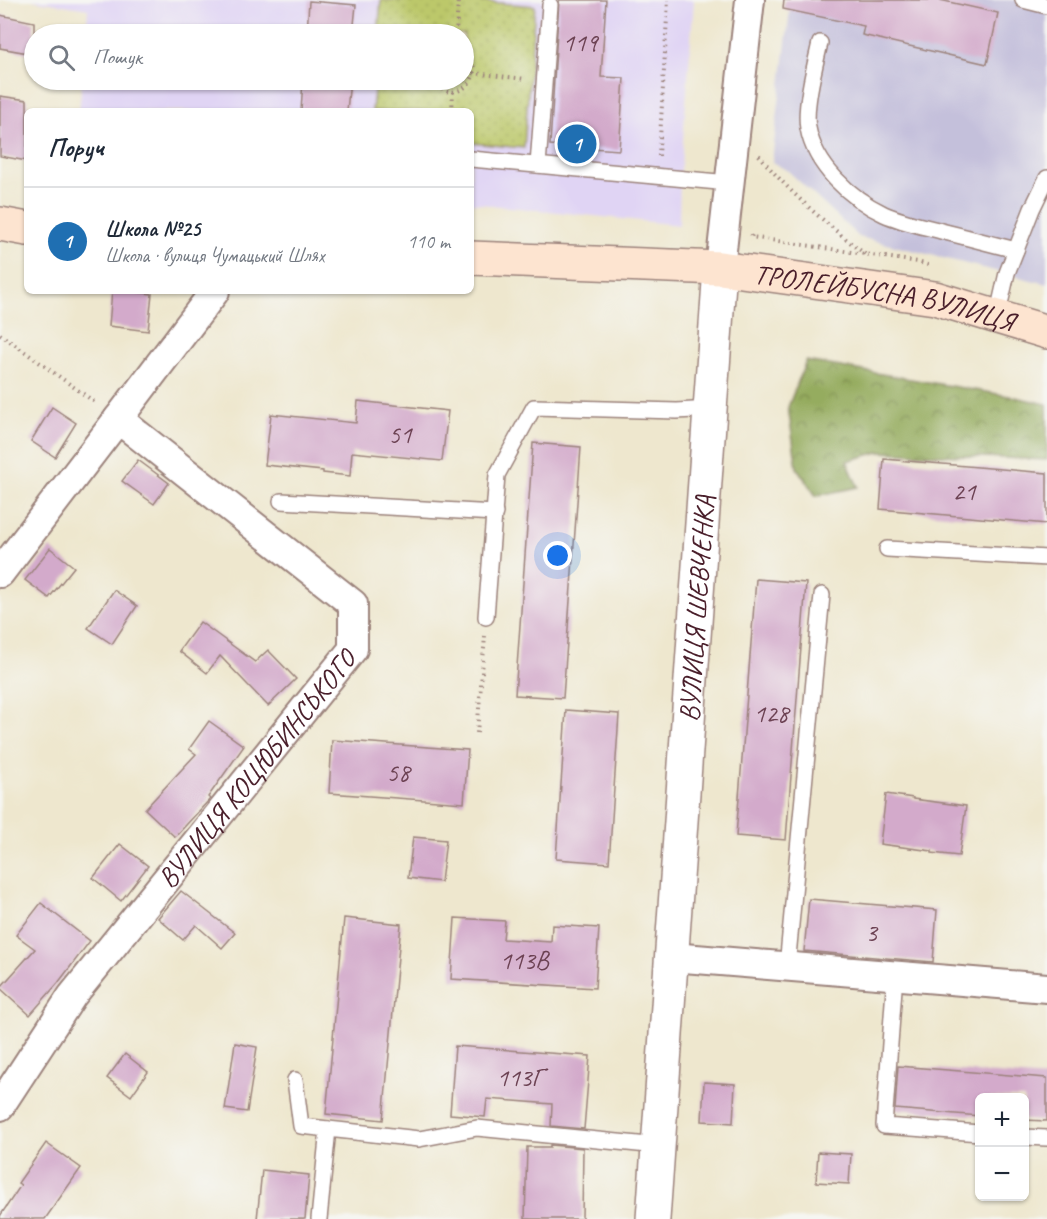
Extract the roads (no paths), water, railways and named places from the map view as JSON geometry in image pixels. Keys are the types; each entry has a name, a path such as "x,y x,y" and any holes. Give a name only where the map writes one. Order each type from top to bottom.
{"main road":[{"path":"0,224 24,229"},
{"name":"ТРОЛЕЙБУСНА ВУЛИЦЯ","path":"474,258 720,268 935,298 1047,332"}],"street":[{"name":"ВУЛИЦЯ ШЕВЧЕНКА","path":"653,1219 720,268 750,0"},
{"path":"0,573 212,294"},
{"name":"ВУЛИЦЯ КОЦЮБИНСЬКОГО","path":"0,1106 72,996 353,649 353,604 118,419"},
{"path":"672,957 1047,988"}],"lane":[{"path":"1023,0 1047,6"},
{"path":"538,165 550,5"},
{"path":"820,43 807,111 807,127 815,150 824,166 845,188 863,202 885,214 1016,250"},
{"path":"474,159 729,183"},
{"path":"997,317 1007,273 1047,178"},
{"path":"486,617 497,475 534,406 677,411 710,409"},
{"path":"281,501 495,513"},
{"path":"887,549 1047,558"},
{"path":"788,967 822,595"},
{"path":"895,975 884,1126 975,1134"},
{"path":"295,1080 302,1126 419,1139 477,1128 658,1146"},
{"path":"319,1219 328,1130"},
{"path":"1029,1137 1047,1138"}],"place":[{"name":"Школа №25","path":"577,144"}]}
